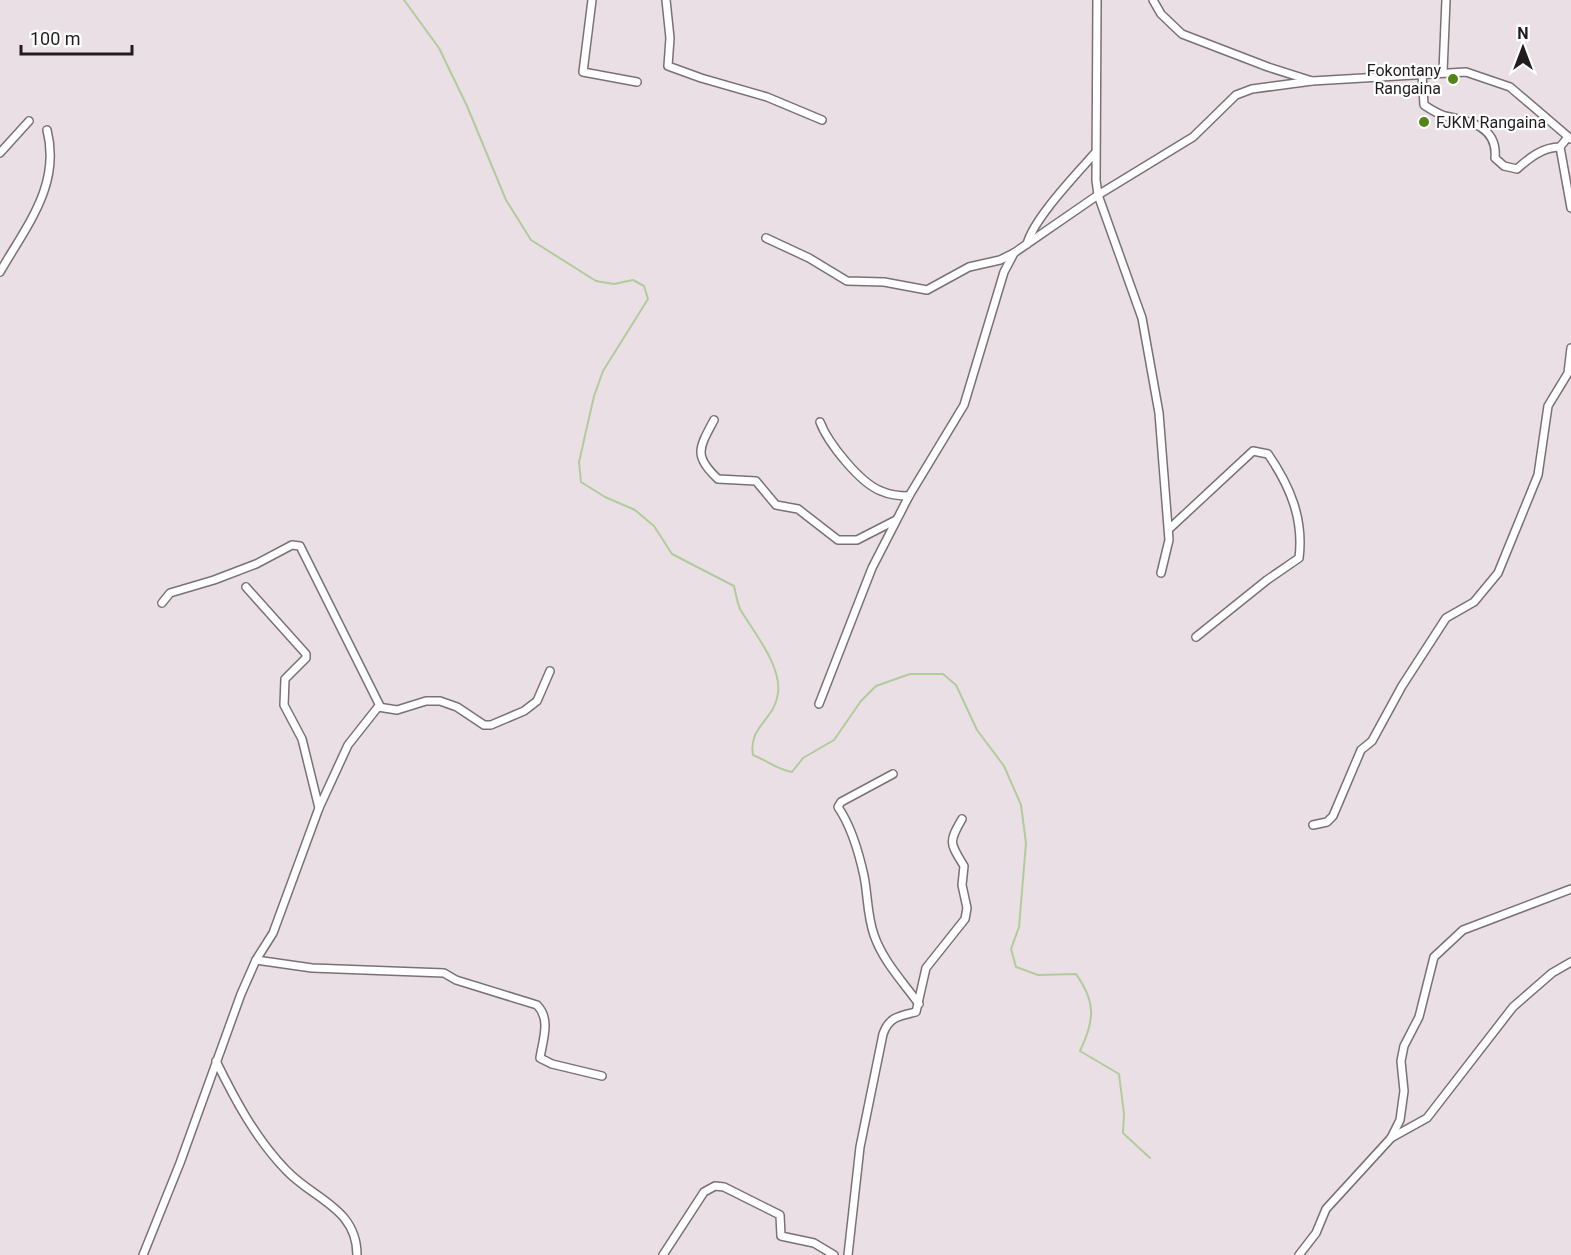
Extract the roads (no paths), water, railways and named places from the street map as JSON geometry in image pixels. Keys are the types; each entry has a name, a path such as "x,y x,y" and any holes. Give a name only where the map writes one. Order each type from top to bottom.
{"street":[{"path":"592,0 583,72 637,82"},
{"path":"666,0 670,38 668,66 766,97 822,120"},
{"path":"1097,0 1098,115 1094,154 1098,195 1142,318 1159,413 1169,529 1169,540 1161,573"},
{"path":"1153,0 1161,14 1182,34 1312,81"},
{"path":"1443,72 1446,0"},
{"path":"766,238 809,258 847,281 884,282 927,290 969,267 1000,260 1014,253 1098,195 1193,137 1236,95 1252,89 1312,81 1443,72 1466,72 1510,87 1542,112 1569,138 1560,147 1551,147 1531,157 1517,169 1504,166 1495,158 1496,148 1483,126 1460,117 1443,115 1424,105 1422,74"},
{"path":"0,153 29,122"},
{"path":"0,272 45,192 51,174 52,148 47,130"},
{"path":"1560,147 1571,208"},
{"path":"1027,244 1030,234 1094,154"},
{"path":"819,704 872,568 909,496 964,405 1004,272 1014,253"},
{"path":"1313,825 1327,822 1333,816 1361,750 1372,741 1402,686 1446,618 1474,602 1498,573 1538,475 1548,406 1568,373 1571,348"},
{"path":"714,420 700,447 702,462 718,479 756,481 776,505 798,509 837,540 857,540 896,520"},
{"path":"820,422 826,438 860,475 879,491 909,496"},
{"path":"1169,529 1253,451 1268,454 1286,480 1296,507 1302,536 1299,558 1267,580 1196,637"},
{"path":"162,603 170,593 256,564 292,544 300,546 380,706"},
{"path":"246,587 306,654 306,658 285,679 284,705 302,739 319,808"},
{"path":"380,706 397,710 426,700 440,701 457,707 484,725 491,725 524,711 537,701 550,671"},
{"path":"143,1255 180,1163 216,1061 256,960 273,933 319,808 348,745 380,706"},
{"path":"894,774 841,802 838,807 845,817 864,877 867,908 874,935 886,960 919,1004"},
{"path":"848,1255 860,1147 883,1034 887,1023 896,1017 916,1012 926,968 965,919 967,908 962,885 964,866 951,846 950,838 962,819"},
{"path":"1299,1255 1316,1233 1332,1200 1391,1138 1400,1120 1404,1091 1401,1061 1404,1046 1419,1017 1434,957 1463,930 1571,889"},
{"path":"256,960 312,968 444,973 456,980 537,1005 544,1012 546,1020 540,1058 546,1062 602,1076"},
{"path":"1391,1138 1427,1118 1513,1007 1552,973 1571,962"},
{"path":"216,1061 249,1121 287,1172 315,1191 352,1227 357,1255"},
{"path":"663,1255 704,1192 716,1186 724,1187 780,1215 781,1236 814,1243 834,1255"}],"waterway":[{"path":"404,0 439,48 467,106 506,200 531,240 596,281 614,284 633,280 644,286 648,299 603,371 594,396 579,462 581,482 605,497 635,510 654,526 672,554 734,586 740,609 771,660 778,683 776,702 754,737 753,755 792,772 803,758 834,740 861,701 876,686 910,674 943,674 956,685 977,730 1004,766 1021,805 1026,843 1019,927 1011,949 1016,967 1038,975 1076,974 1087,993 1091,1011 1089,1030 1080,1051 1119,1074 1124,1114 1123,1133 1150,1158"}],"place":[{"name":"Fokontany Rangaina","path":"1453,79"},
{"name":"FJKM Rangaina","path":"1424,122"}]}
